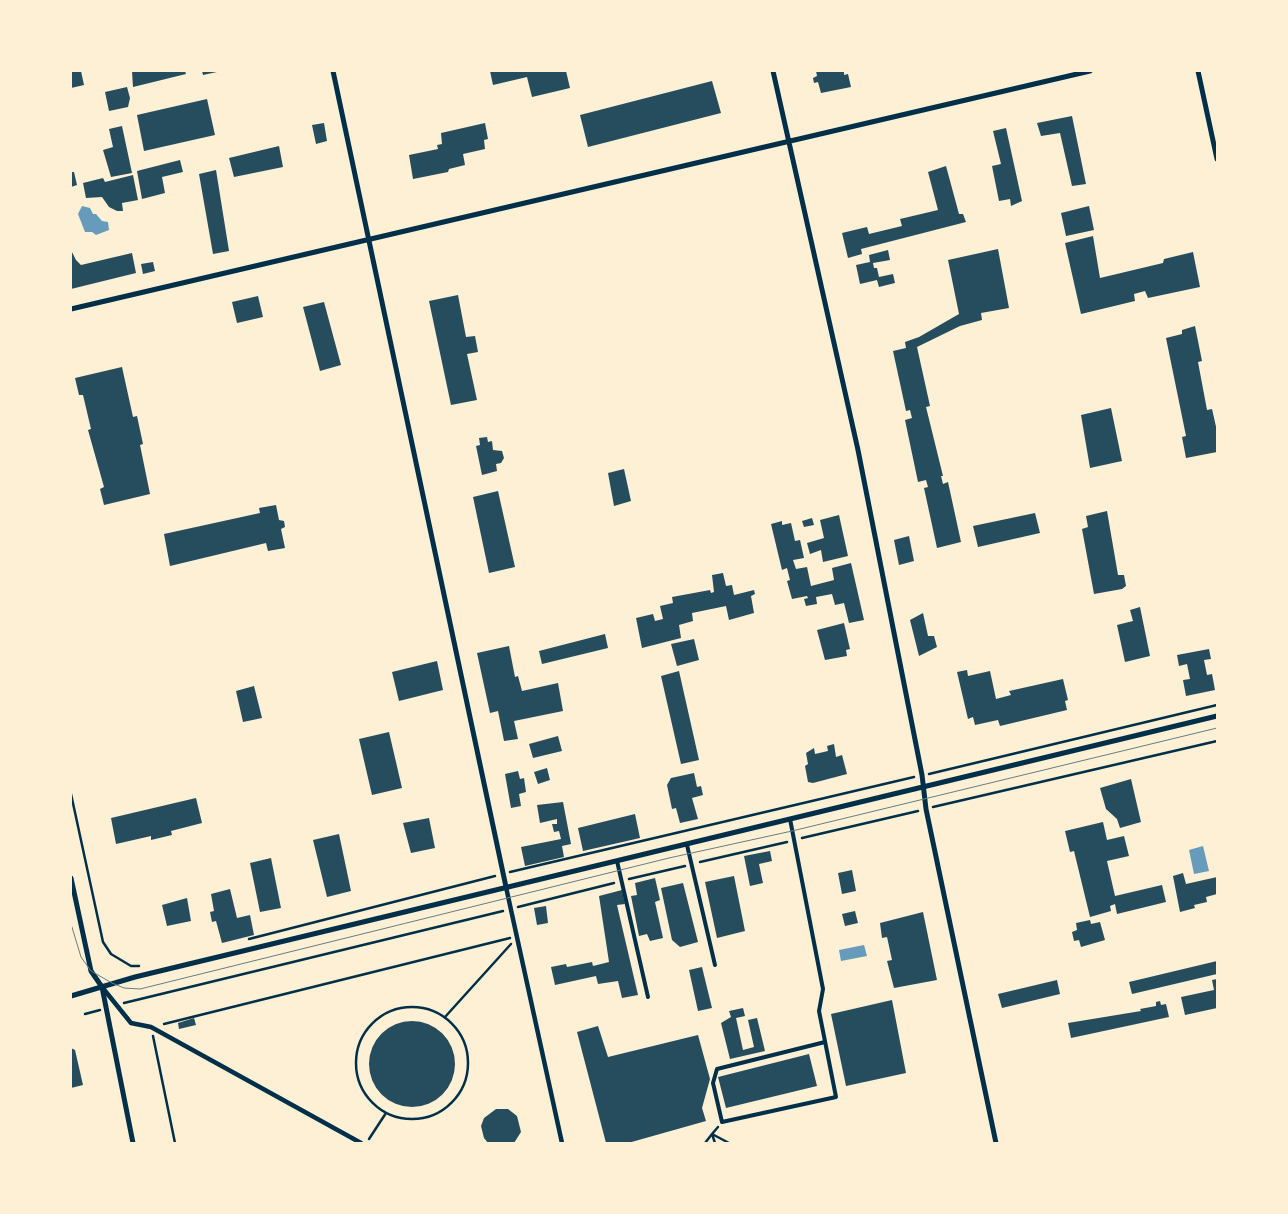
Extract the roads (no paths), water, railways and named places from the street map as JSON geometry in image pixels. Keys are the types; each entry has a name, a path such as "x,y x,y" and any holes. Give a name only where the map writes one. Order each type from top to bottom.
{"street":[{"path":"333,71 503,874 562,1143"},
{"path":"773,71 858,450 922,775 926,809 996,1143"},
{"path":"71,309 789,143 1090,71"},
{"path":"1198,71 1217,159"},
{"path":"71,996 506,887 617,862 1217,716"},
{"path":"71,878 91,970 130,1023 151,1027 361,1143"},
{"path":"102,987 133,1143"}],"lane":[{"path":"790,819 823,989 820,1011 836,1097 722,1122 713,1083 717,1068 825,1042"},
{"path":"687,845 715,965"},
{"path":"617,862 648,997"}],"water":[{"path":"82,206 90,208 93,214 96,214 102,221 108,222 109,230 96,235 92,232 85,232 78,214"},
{"path":"1203,846 1209,871 1194,874 1189,850"},
{"path":"864,945 867,956 841,961 839,950"}],"tram line":[{"path":"71,924 81,957 91,971 124,988 140,989 669,858 792,831 1217,728"}]}
